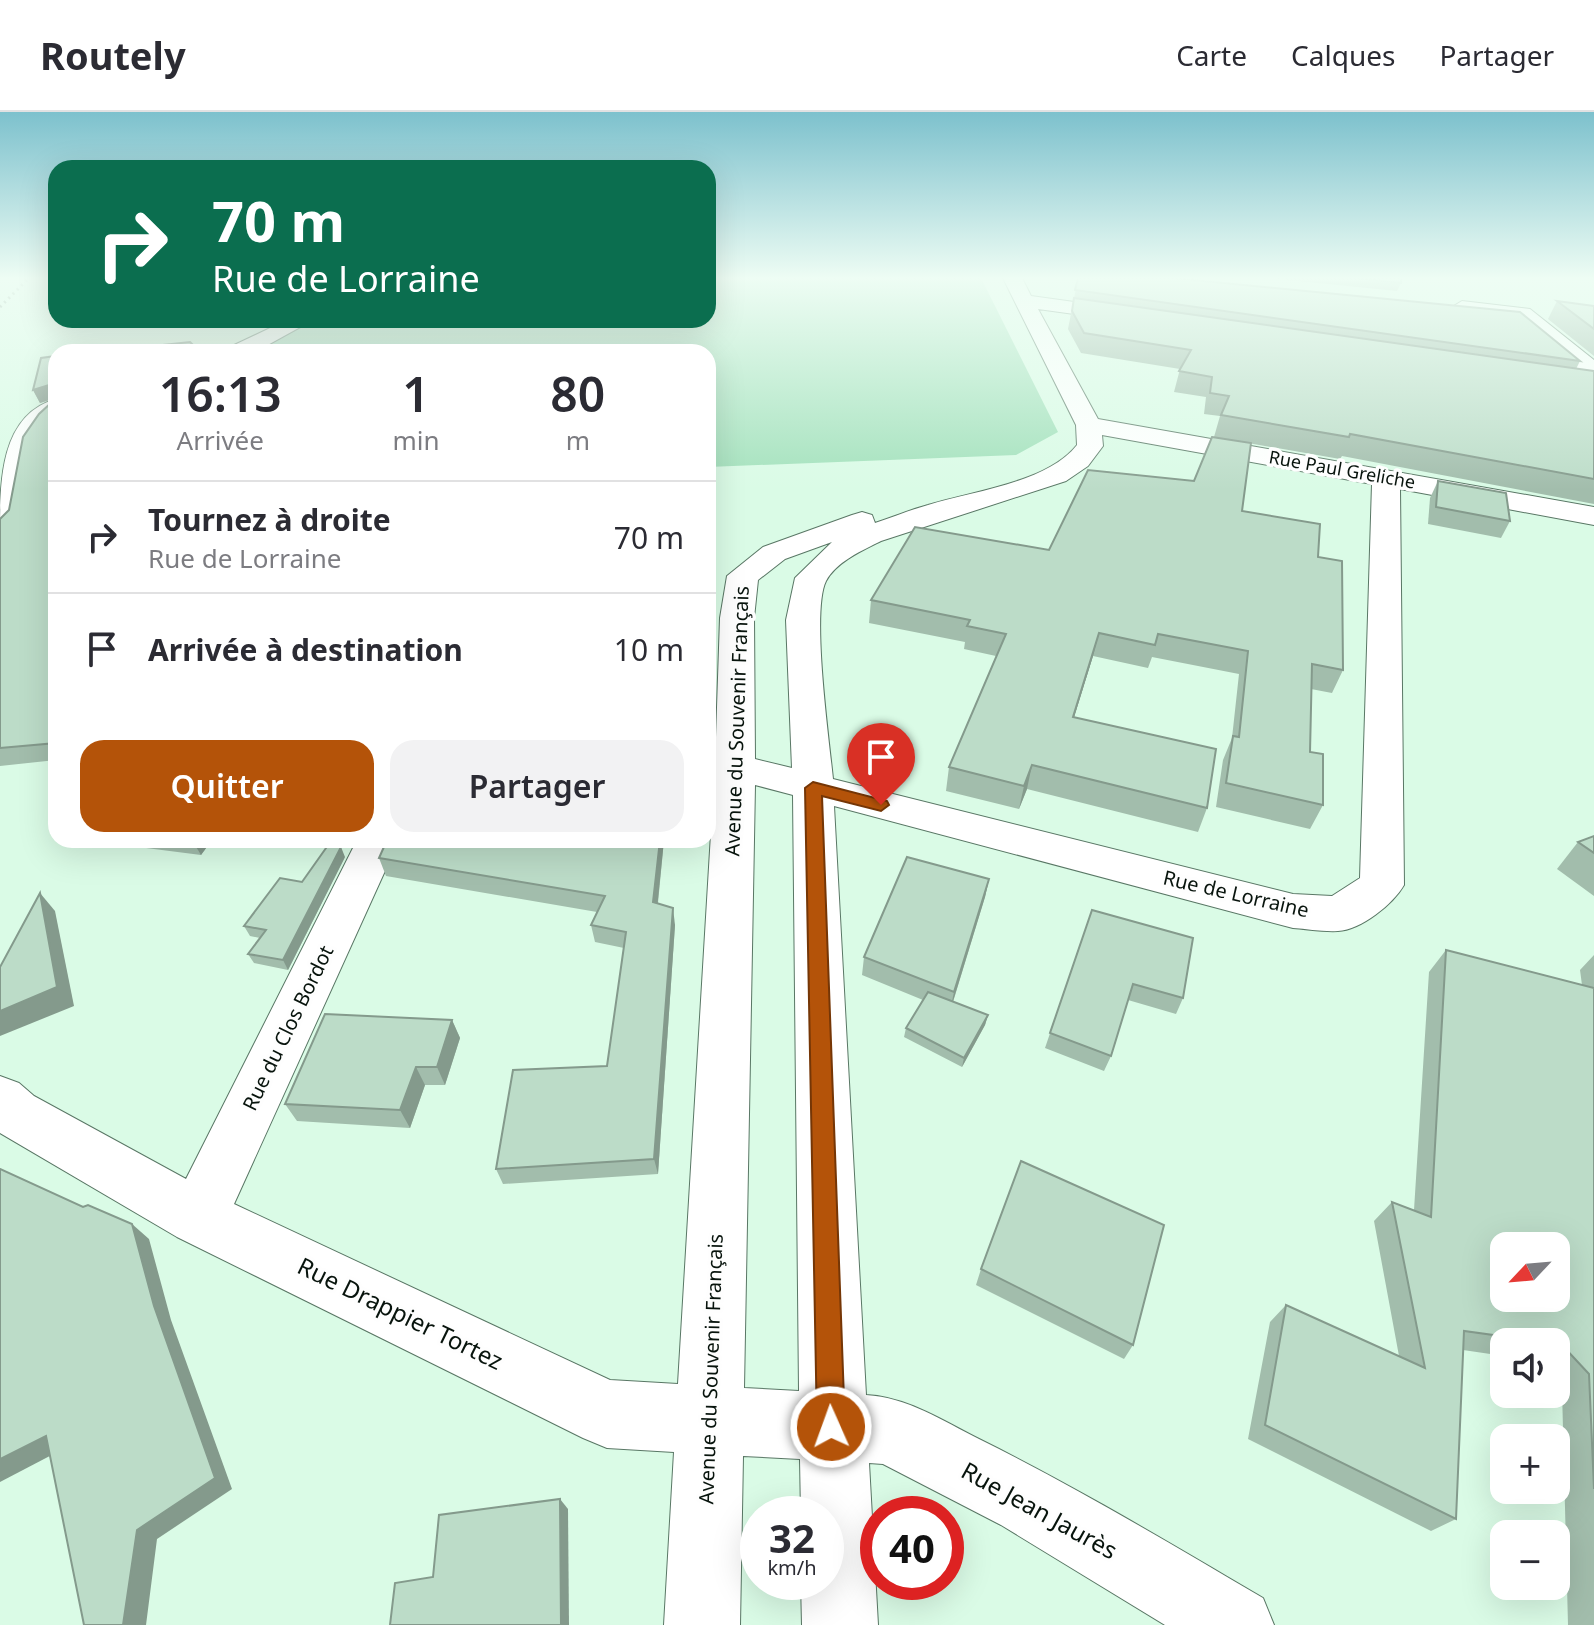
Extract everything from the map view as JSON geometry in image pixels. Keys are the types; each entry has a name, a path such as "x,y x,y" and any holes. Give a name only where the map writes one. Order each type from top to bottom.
{"street":[{"path":"840,1625 831,1427 813,788 803,620 811,578 843,548 937,511 1056,475 1079,460 1090,446 1089,425 1048,349"},
{"path":"1559,349 1589,378"},
{"path":"0,525 17,439 27,424 48,409"},
{"name":"Rue Paul Greliche","path":"1089,425 1594,516"},
{"name":"Avenue du Souvenir Français","path":"702,1625 735,767 737,618 743,576 774,553 825,533 916,501 1006,478 1058,453 1089,425"},
{"name":"Rue de Lorraine","path":"735,767 1293,911 1340,914 1382,885 1386,478"},
{"name":"Rue du Clos Bordot","path":"198,1217 374,848"},
{"name":"Rue Drappier Tortez","path":"0,1100 15,1113 198,1217 607,1414 831,1427"},
{"name":"Rue Jean Jaurès","path":"831,1427 889,1430 1026,1500 1236,1625"}],"green space":[{"path":"716,349 1016,349 1058,432 1016,455 716,467"}],"building":[{"path":"1182,349 1434,349 1594,371 1594,479 1350,434 1349,437 1221,415 1229,396 1210,393 1212,377 1179,371 1191,350"},
{"path":"1492,349 1565,349 1580,361"},
{"path":"48,357 48,385 33,390 41,358"},
{"path":"48,406 48,744 0,748 0,519 9,510 23,437"},
{"path":"1212,437 1251,443 1242,511 1320,524 1318,557 1342,561 1343,670 1312,664 1310,752 1323,754 1323,805 1226,783 1233,736 1239,737 1248,651 1158,634 1155,645 1099,633 1073,717 1216,749 1207,808 1032,765 1024,786 949,767 1006,634 967,626 970,620 871,600 915,527 1049,550 1088,470 1194,481"},
{"path":"1438,481 1506,493 1510,521 1436,507"},
{"path":"1594,836 1594,853 1578,842"},
{"path":"326,848 340,848 283,960 248,954 266,930 244,926 280,878 302,882"},
{"path":"383,848 659,848 653,902 673,908 654,1159 496,1169 513,1070 607,1066 626,932 591,925 605,896 379,858"},
{"path":"907,857 989,879 954,992 864,957"},
{"path":"40,893 57,987 0,1011 0,967"},
{"path":"1092,910 1193,938 1183,998 1133,984 1111,1056 1050,1033"},
{"path":"1446,950 1594,988 1594,1489 1589,1374 1570,1354 1570,1328 1490,1328 1490,1335 1464,1331 1456,1519 1265,1425 1286,1305 1425,1368 1392,1202 1431,1217"},
{"path":"928,992 988,1015 964,1058 906,1028"},
{"path":"325,1014 452,1020 437,1067 416,1067 400,1110 285,1104"},
{"path":"1021,1161 1164,1225 1133,1345 981,1269"},
{"path":"0,1169 83,1207 88,1205 132,1224 154,1306 215,1478 137,1530 123,1625 84,1625 46,1436 0,1459"},
{"path":"560,1499 561,1625 390,1625 395,1583 433,1577 439,1515"}],"route":[{"path":"831,1427 813,788 881,805"}]}
